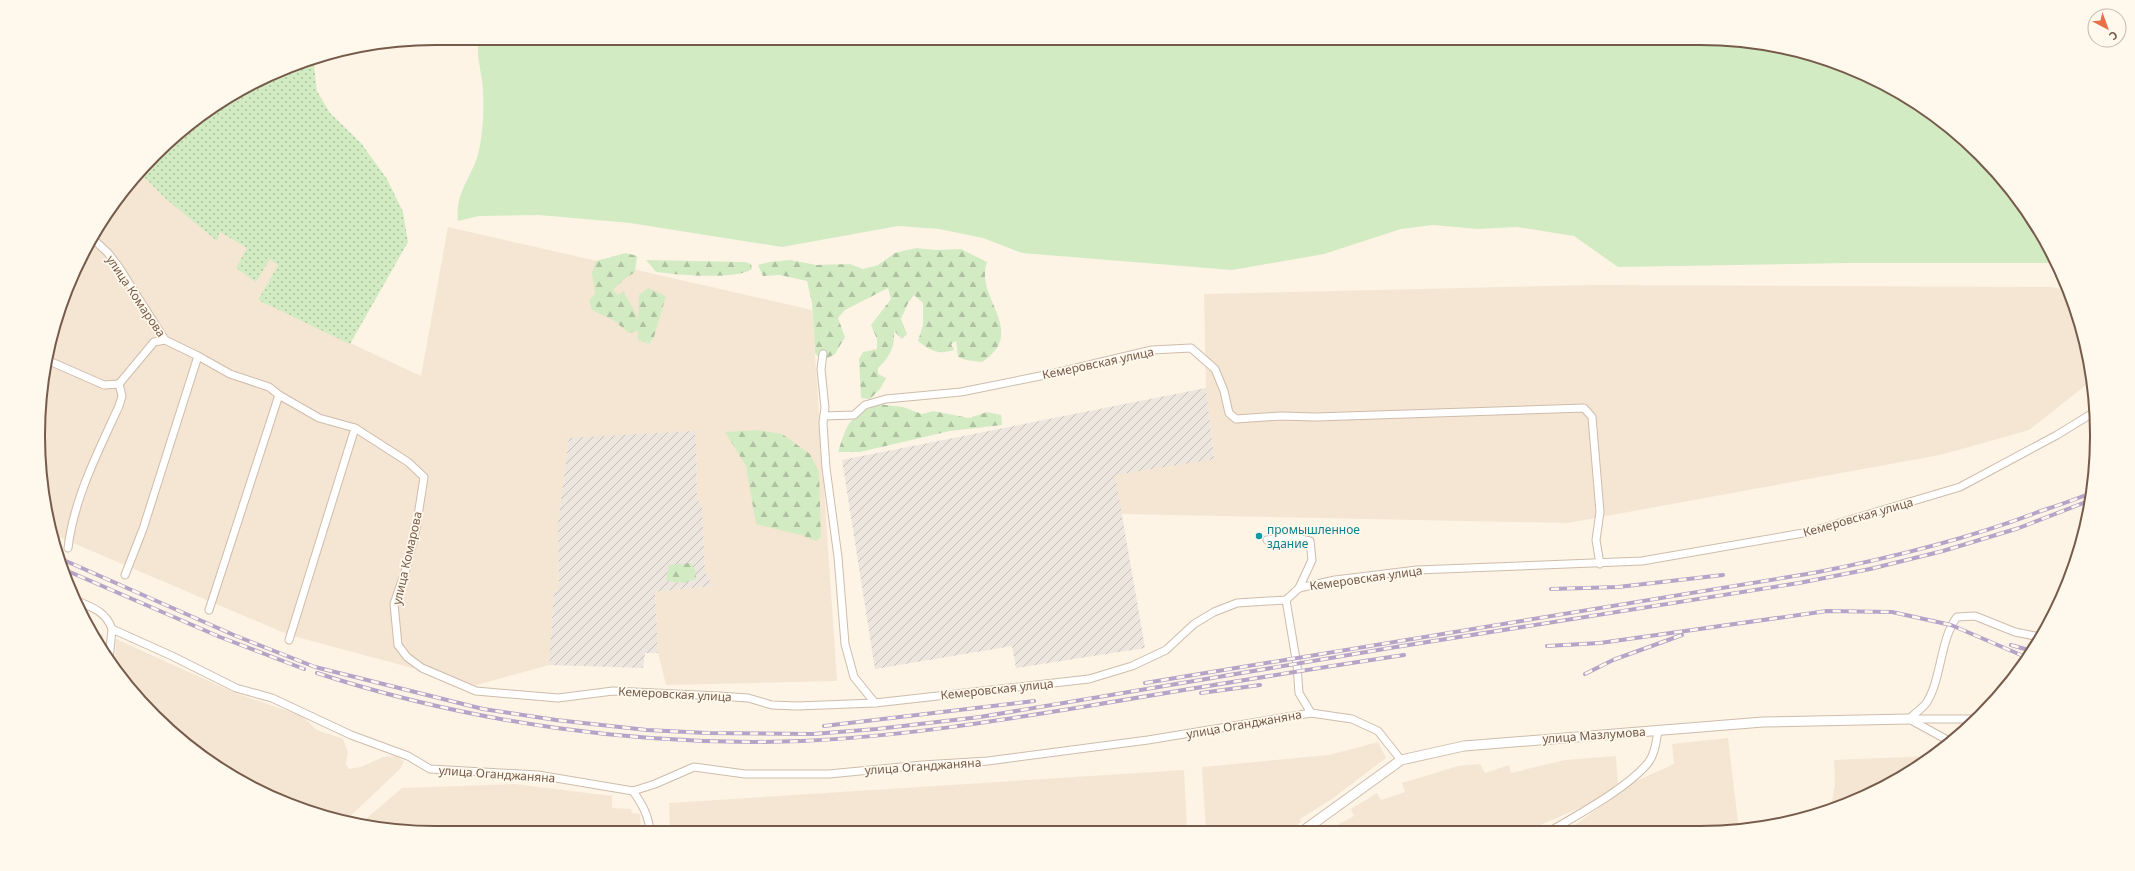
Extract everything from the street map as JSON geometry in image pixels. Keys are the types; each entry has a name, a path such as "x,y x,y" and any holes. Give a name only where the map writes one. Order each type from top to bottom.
{"street":[{"name":"улица Комарова","path":"96,242 108,253 118,266 165,340 230,374 270,387 279,395 319,418 355,428 408,462 424,477 416,529 394,604 396,630"},
{"path":"52,362 104,385 120,384 154,342 165,340"},
{"name":"Кемеровская улица","path":"824,416 854,415 865,405 886,399 962,392 1055,373 1152,350 1191,348 1215,369 1224,391 1229,413 1236,419 1281,416 1316,417 1584,408 1592,417 1600,512 1596,540 1600,564"},
{"path":"823,354 821,368 825,408 826,468 838,557 845,644 854,677 875,703"},
{"path":"125,575 143,529 198,356"},
{"path":"68,548 71,523 84,484 119,406 122,396 120,384"},
{"path":"209,610 279,395"},
{"name":"Кемеровская улица","path":"396,630 398,645 407,657 422,668 476,691 558,698 613,691 748,698 772,704 797,706 875,703 1089,679 1132,666 1166,650 1194,624 1214,612 1237,603 1286,600 1299,588 1335,580 1417,570 1600,564 1642,561 1809,532 1960,487 2062,432 2089,415"},
{"path":"289,640 355,428"},
{"path":"1267,540 1291,537 1310,541 1312,560 1299,588"},
{"path":"1286,600 1297,664 1299,693 1311,712"},
{"path":"83,603 99,610 109,619 112,629 110,650"},
{"path":"1909,719 1927,702 1940,665 1951,625 1957,617 1975,616 2015,632 2035,636"},
{"name":"улица Оганджаняна","path":"112,629 172,656 236,688 272,698 351,735 408,756 430,769 538,775 633,791 655,784 694,767 745,774 828,774 922,765 988,761 1148,740 1311,712 1352,719 1378,731 1401,760"},
{"path":"1909,719 1968,719"},
{"path":"1909,719 1945,739"},
{"name":"улица Мазлумова","path":"1310,826 1401,760 1464,746 1763,722 1909,719"},
{"path":"1558,826 1618,788 1648,763 1654,750 1658,731"},
{"path":"633,791 644,807 649,826"}],"shaded area":[{"path":"143,176 166,199 216,240 220,232 248,248 255,282 270,258 278,265 258,300 421,376 448,227 812,310 837,681 666,685 658,653 655,592 712,586 705,571 702,508 697,498 696,439 569,438 558,523 559,590 554,592 549,665 476,685 289,635 58,537 48,486 45,436 48,385 58,334 75,286 97,240 126,198"},
{"path":"1594,285 2051,287 2061,289 2069,310 2077,334 2087,384 2029,430 1940,455 1568,523 1121,514 1114,475 1214,458 1206,388 1204,294"},
{"path":"1206,388 1214,459 1115,475 1145,648 1016,668 1012,646 875,669 842,460"},
{"path":"694,431 696,439 697,498 702,508 705,571 712,586 655,592 658,653 645,653 643,668 549,665 554,592 559,590 558,523 569,438"},
{"path":"98,633 103,635 103,640"},
{"path":"116,639 233,692 302,716 317,730 343,739 348,752 346,764 349,769 361,767 383,757 396,756 404,761 401,768 350,816 334,813 310,805 263,786 240,774 198,745 159,712 142,693 115,658"},
{"path":"1728,738 1738,824 1700,826 1574,826 1634,782 1674,764 1672,744"},
{"path":"1378,742 1386,758 1332,799 1300,819 1301,822 1296,826 1206,826 1202,767 1329,755"},
{"path":"1616,756 1618,784 1598,800 1538,826 1335,826 1354,816 1351,809 1377,793 1381,800 1405,792 1402,783 1458,766 1480,764 1485,773 1509,765 1511,773 1565,760"},
{"path":"1921,756 1895,774 1872,786 1832,803 1835,785 1834,760"},
{"path":"1184,770 1187,826 670,826 669,803"},
{"path":"514,784 612,796 612,808 631,809 632,813 640,814 641,826 436,826 385,823 366,819 402,788"}],"green space":[{"path":"478,45 1700,45 1750,48 1801,58 1849,75 1895,97 1937,126 1976,159 1993,178 2024,219 2038,240 2050,263 1849,263 1618,267 1574,236 1517,227 1477,229 1433,225 1401,229 1324,254 1232,270 1022,253 983,238 939,229 898,226 782,247 630,223 539,215 479,216 458,221 459,200 478,155 482,133 483,86"},
{"path":"314,65 317,91 330,113 361,143 387,179 403,212 408,242 350,344 258,300 278,265 270,259 256,282 236,268 247,248 220,232 217,241 166,199 143,176 159,159 198,126 240,97 263,85"},
{"path":"916,248 936,250 961,249 987,262 985,275 987,288 1001,326 1001,338 995,350 982,362 966,360 958,357 956,341 951,344 954,350 939,352 931,350 918,341 923,325 923,303 914,295 908,303 901,319 907,334 902,339 894,331 893,347 889,356 878,368 878,374 886,378 880,389 870,399 861,398 859,359 863,352 877,349 877,339 871,325 891,299 888,288 845,310 838,318 845,337 835,354 822,361 815,353 812,303 807,281 780,275 763,276 758,265 769,262 790,260 816,265 850,264 863,269 878,265 895,253"},
{"path":"626,253 637,256 635,272 624,279 613,290 618,295 624,291 636,313 638,321 639,295 648,288 666,296 654,337 649,344 638,340 638,331 629,333 613,320 592,310 589,300 595,294 592,273 596,261"},
{"path":"646,260 745,262 751,264 752,269 733,275 720,276 677,274 656,272"},
{"path":"877,404 903,407 922,414 933,411 969,418 987,412 1001,415 1002,425 950,431 860,452 838,452 850,422"},
{"path":"758,430 782,434 810,454 819,472 821,537 816,541 801,535 756,524 746,466 725,432"},
{"path":"691,563 696,572 696,579 684,583 666,581 669,565"}],"railway":[{"path":"1145,683 1813,573 1955,540 2011,522 2085,495"},
{"path":"66,561 236,636 315,667 483,709 556,720 647,730 707,733 813,734 877,729 980,717 1396,647 1799,583 1870,569 1943,551 2019,528 2084,503"},
{"path":"70,572 220,637 304,669"},
{"path":"1551,589 1618,587 1723,575"},
{"path":"1547,646 1600,643 1827,611 1892,612 1951,625 2022,655"},
{"path":"1585,674 1613,660 1682,635"},
{"path":"2011,645 2026,649"},
{"path":"317,673 375,691 435,706 557,728 680,740 741,742 802,741 872,736 978,723 1404,655"},
{"path":"1201,693 1260,685"},
{"path":"824,726 1034,701"}],"place":[{"name":"промышленное здание","path":"1259,536"}]}
